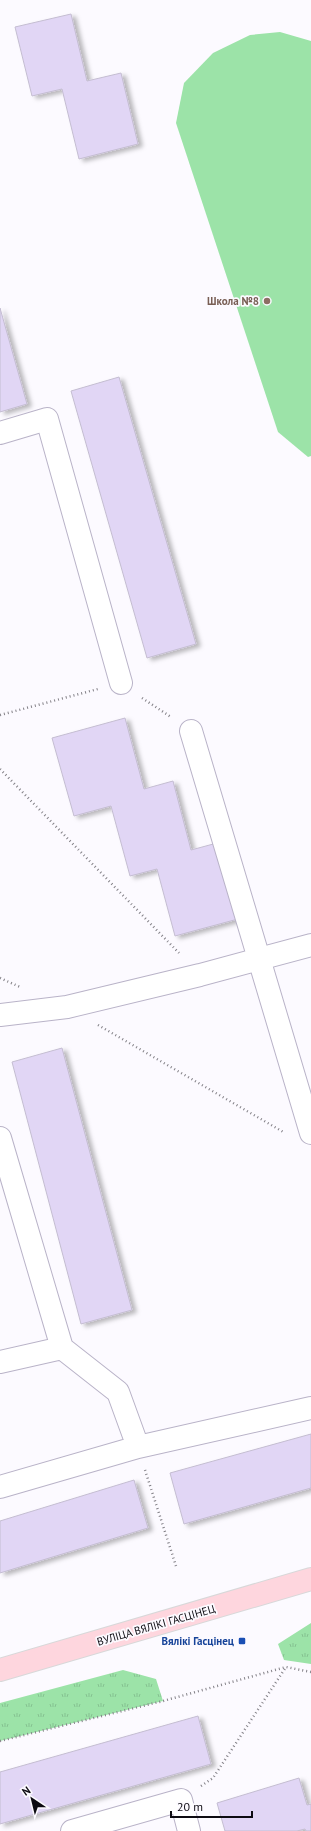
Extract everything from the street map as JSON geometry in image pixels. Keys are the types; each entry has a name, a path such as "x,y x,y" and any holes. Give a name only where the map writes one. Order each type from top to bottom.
{"main road":[{"name":"ВУЛІЦА ВЯЛІКІ ГАСЦІНЕЦ","path":"0,1670 311,1579"}],"lane":[{"path":"0,433 47,419 121,683"},
{"path":"191,731 260,959 301,1135"},
{"path":"0,1015 67,1007 200,975 311,945"},
{"path":"0,1138 62,1348 118,1392 138,1447"},
{"path":"0,1362 62,1348"},
{"path":"0,1487 138,1447 311,1408"},
{"path":"72,1831 181,1800 189,1831"}],"path":[{"path":"0,715 121,683 191,731"},
{"path":"0,769 200,975"},
{"path":"67,1007 301,1135"},
{"path":"138,1447 176,1566"},
{"path":"181,1800 213,1778 286,1667"},
{"path":"0,1741 163,1701 286,1667 311,1672"}],"green space":[{"name":"Школа №8","path":"280,32 311,41 311,456 308,457 278,432 176,123 184,83 213,53 250,35"},
{"path":"311,1623 311,1664 284,1660 278,1644"},
{"path":"123,1670 156,1679 163,1701 0,1741 0,1703"}],"building":[{"path":"71,14 87,81 121,73 138,144 79,159 62,89 32,96 15,27"},
{"path":"0,308 27,404 0,412"},
{"path":"119,377 196,644 147,658 71,391"},
{"path":"125,718 144,789 173,781 191,850 217,843 238,919 175,936 157,869 130,876 111,806 74,816 52,738"},
{"path":"62,1048 132,1310 81,1324 12,1062"},
{"path":"311,1434 311,1488 184,1524 170,1473"},
{"path":"134,1480 148,1528 0,1573 0,1521"},
{"path":"198,1716 211,1764 0,1824 0,1772"},
{"path":"299,1778 307,1805 311,1804 311,1831 306,1831 305,1829 297,1831 225,1831 217,1803"}],"place":[{"name":"Школа №8","path":"267,301"},
{"name":"Вялікі Гасцінец","path":"242,1641"}]}
